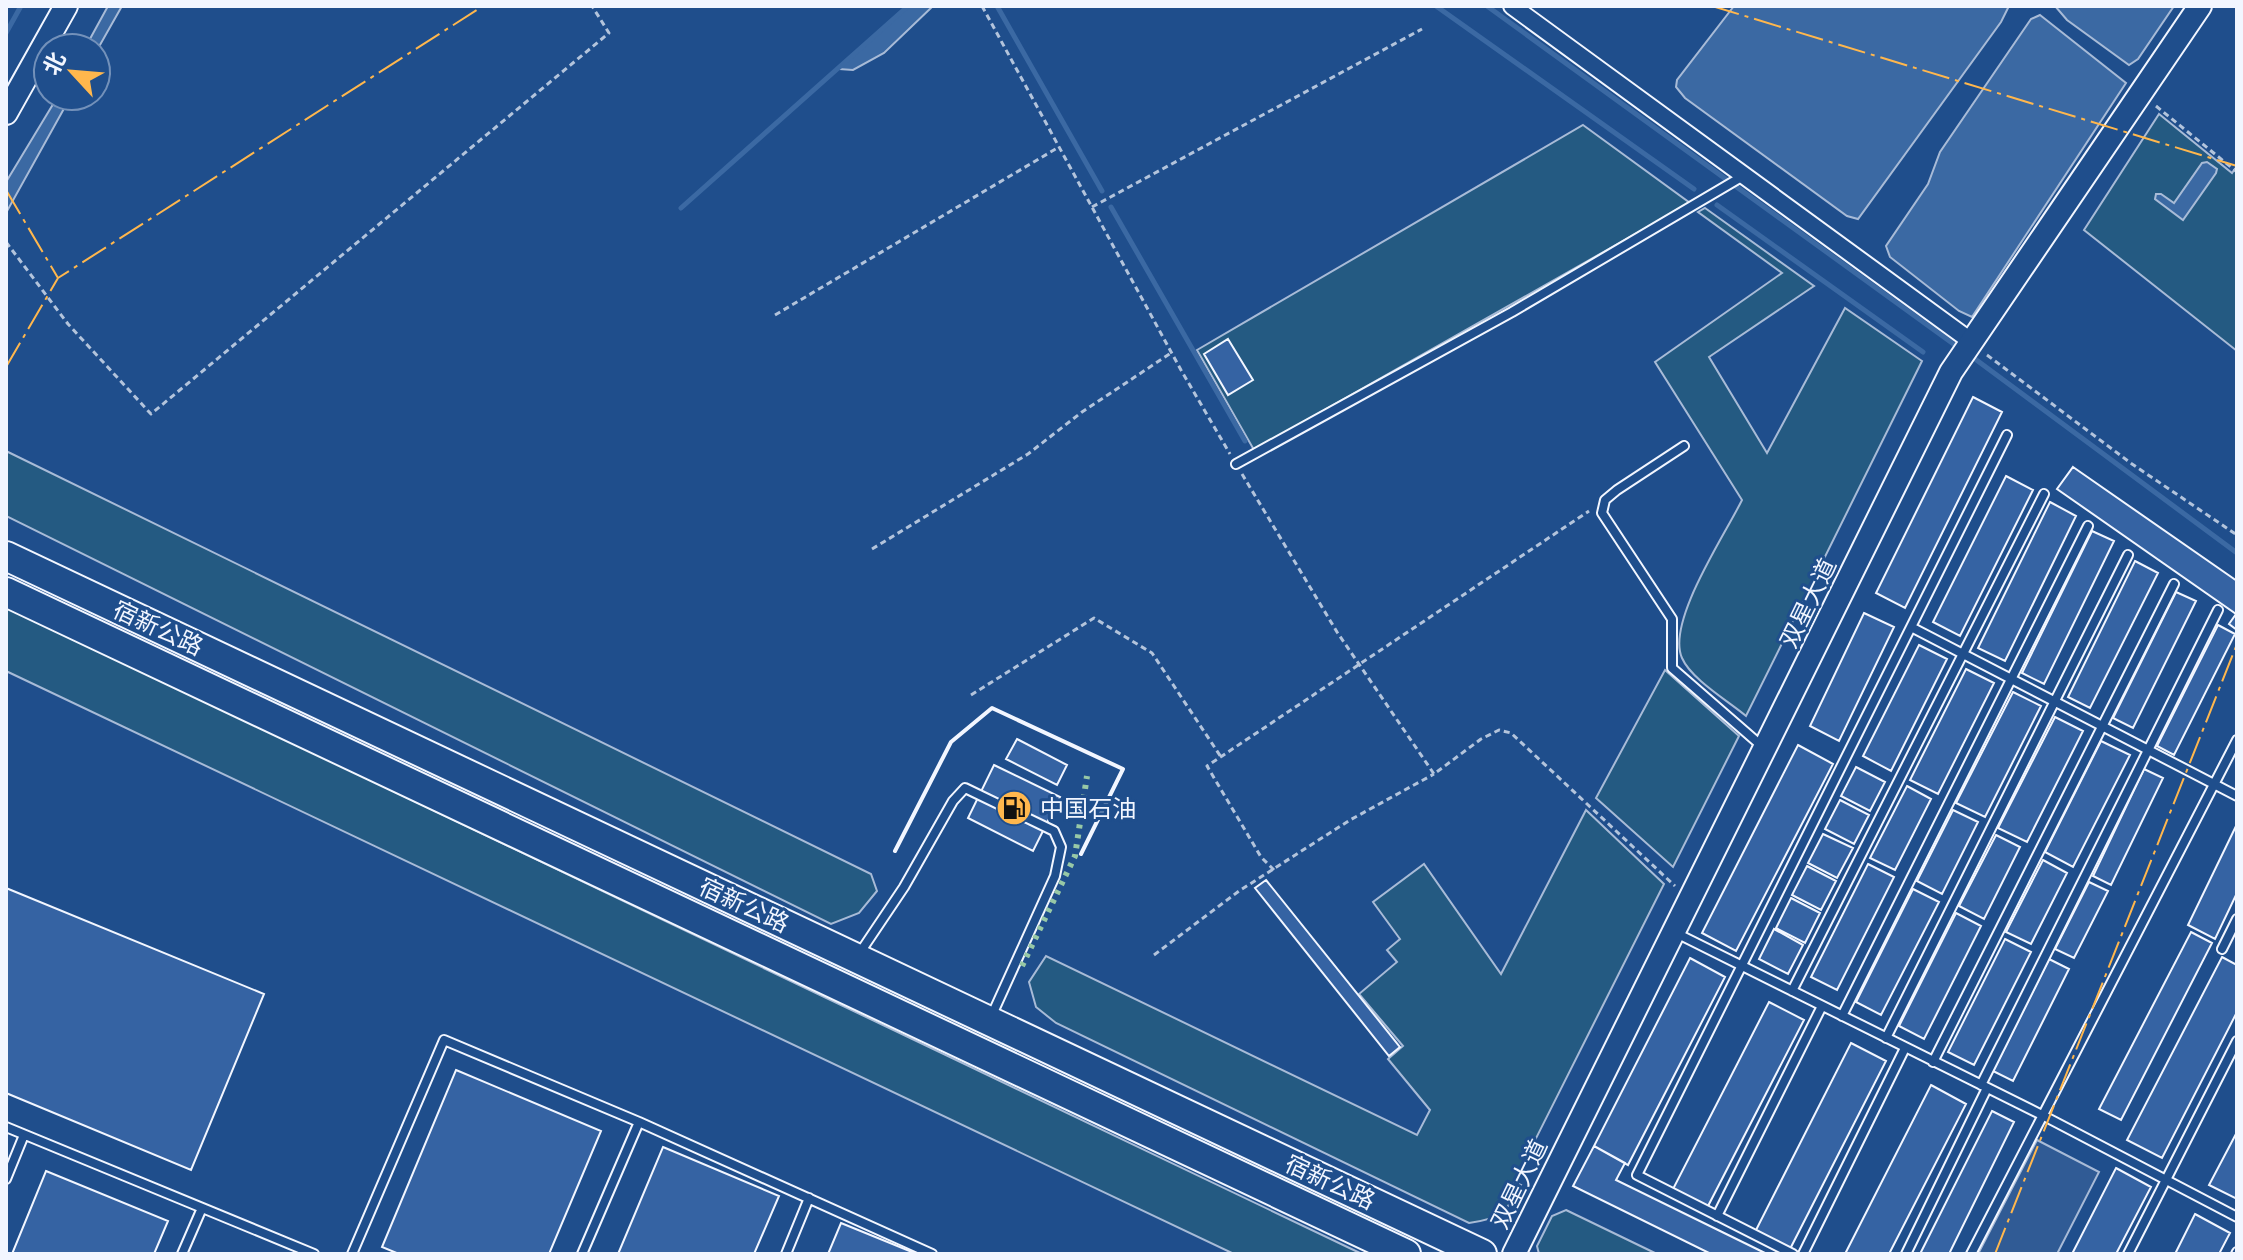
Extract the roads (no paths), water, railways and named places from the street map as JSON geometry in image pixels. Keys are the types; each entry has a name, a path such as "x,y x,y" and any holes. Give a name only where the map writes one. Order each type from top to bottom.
{"highway":[{"name":"宿新公路","path":"6,556 1482,1254"},
{"name":"宿新公路","path":"6,592 1406,1254"}],"street":[{"path":"6,113 66,6"},
{"path":"1512,6 1743,176 1967,349"},
{"name":"双星大道","path":"1514,1254 1951,372 2200,6"}],"lane":[{"path":"1236,464 1512,312 1743,176"},
{"path":"1793,1254 1637,1175 2007,435"},
{"path":"1684,446 1605,500 1602,513 1672,619 1672,668 1764,749"},
{"path":"1792,991 2044,494"},
{"path":"1842,1016 2088,526"},
{"path":"1886,1038 2128,555"},
{"path":"1933,1062 2174,584"},
{"path":"1906,1254 1984,1087 2218,610"},
{"path":"1911,627 2237,796"},
{"path":"1971,1254 2237,740"},
{"path":"857,958 904,887 953,801 965,788 1054,831 1061,847 1055,876 990,1021"},
{"path":"2222,949 2237,919"},
{"path":"1673,932 2042,1115 2237,1217"},
{"path":"1717,1216 1822,1006"},
{"path":"352,1254 444,1040 639,1122 932,1254"},
{"path":"2128,1254 2237,1041"},
{"path":"1803,1254 1905,1048"},
{"path":"582,1254 639,1122"},
{"path":"6,1127 314,1254"},
{"path":"6,1179 24,1135"},
{"path":"786,1254 809,1198"},
{"path":"182,1254 202,1208"}],"waterway":[{"path":"6,33 21,6"},
{"path":"681,208 908,6"},
{"path":"997,6 1102,191"},
{"path":"1436,6 1694,189"},
{"path":"1487,6 1959,348"},
{"path":"1717,205 1923,352"},
{"path":"1111,207 1245,441"},
{"path":"1971,356 2237,553"}],"place":[{"name":"中国石油","path":"1014,808"}]}
